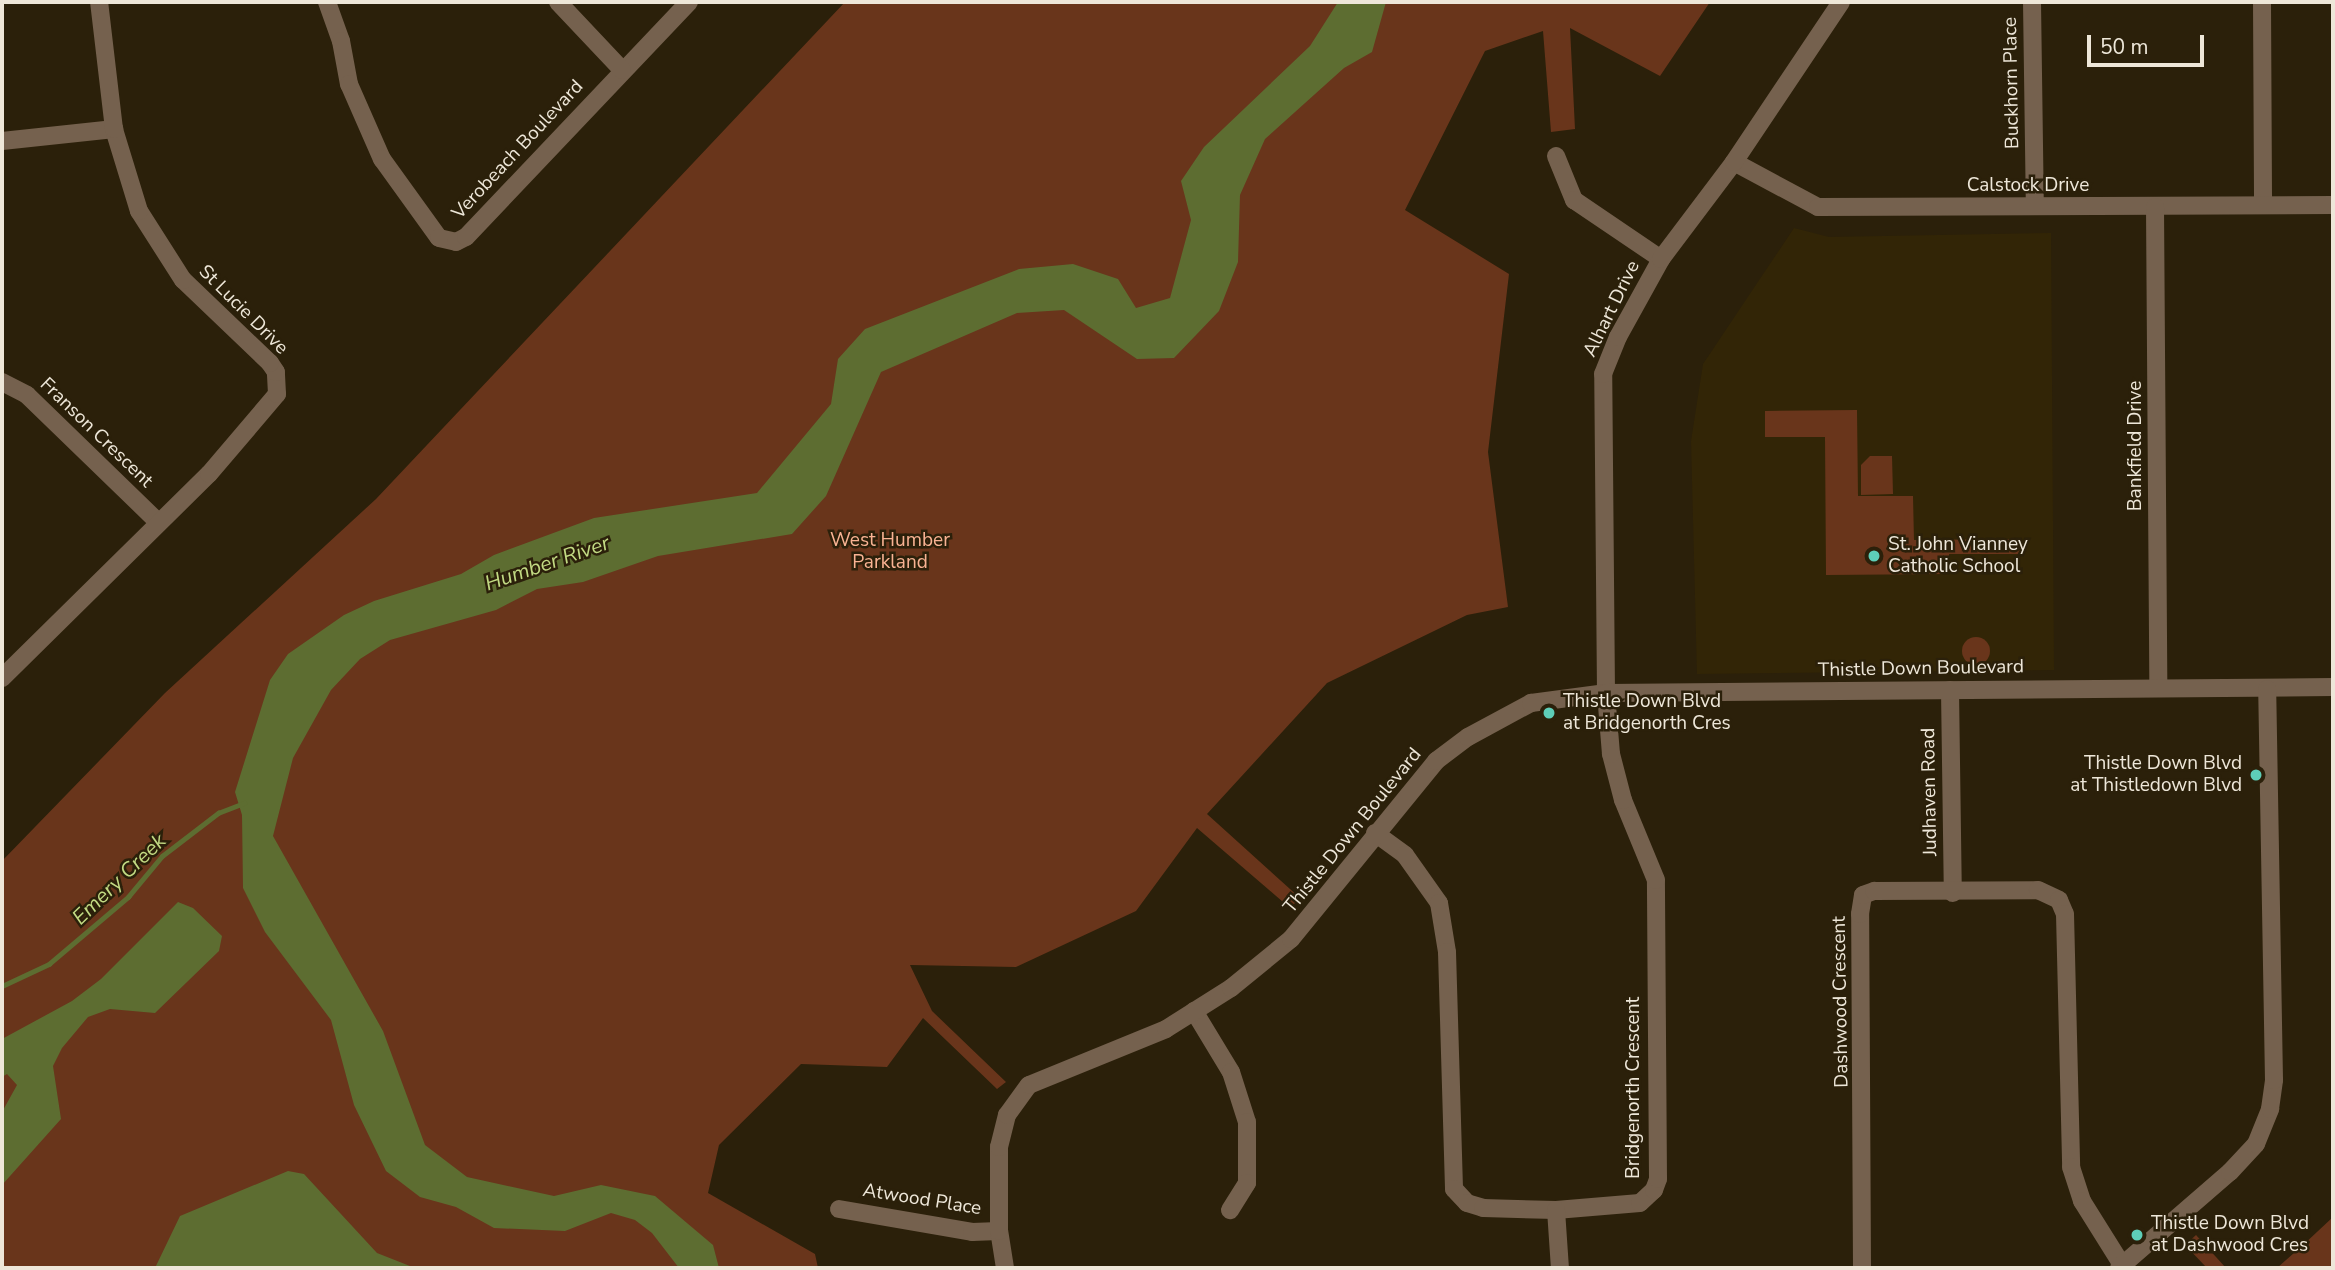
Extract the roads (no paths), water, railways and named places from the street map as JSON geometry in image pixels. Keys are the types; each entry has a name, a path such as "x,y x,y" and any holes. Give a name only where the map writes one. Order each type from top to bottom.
{"street":[{"name":"St Lucie Drive","path":"2,678 251,426 276,394 278,383 276,372 257,348 196,294 167,260 139,211 114,129 99,2"},
{"name":"Verobeach Boulevard","path":"327,2 341,41 349,84 382,159 408,200 445,242 466,237 689,2"},
{"path":"558,2 622,70"},
{"name":"Alhart Drive","path":"1606,693 1603,374 1614,344 1661,259 1734,162 1841,2"},
{"name":"Buckhorn Place","path":"2032,2 2035,206"},
{"path":"2262,2 2263,204"},
{"path":"2,141 114,129"},
{"path":"1556,156 1574,200 1661,259"},
{"name":"Calstock Drive","path":"1734,162 1818,207 2333,205"},
{"name":"Bankfield Drive","path":"2155,207 2158,685"},
{"name":"Franson Crescent","path":"2,382 27,395 157,521"},
{"name":"Thistle Down Boulevard","path":"1004,1268 999,1231 1001,1138 1007,1115 1029,1086 1166,1029 1231,988 1292,939 1375,833 1436,761 1468,737 1531,703 1606,693 2158,685 2267,689 2333,687"},
{"path":"2121,1267 2256,1144 2270,1109 2274,1080 2267,689"},
{"name":"Judhaven Road","path":"1950,690 1953,893"},
{"name":"Bridgenorth Crescent","path":"1375,833 1418,869 1439,903 1447,953 1454,1189 1467,1203 1483,1208 1556,1210 1640,1203 1654,1190 1658,1179 1656,880 1615,778 1606,693"},
{"name":"Dashwood Crescent","path":"1862,1268 1860,914 1863,895 2038,890 2059,900 2065,914 2071,1167 2082,1201 2121,1267"},
{"path":"1194,1011 1231,1072 1247,1122 1247,1183 1230,1210"},
{"name":"Atwood Place","path":"839,1209 972,1232 999,1231"},
{"path":"1556,1210 1560,1268"}],"water":[{"name":"Humber River","path":"1338,2 1386,2 1372,52 1344,68 1265,139 1240,195 1238,262 1219,311 1174,358 1137,359 1064,310 1017,313 881,372 826,496 792,534 658,556 583,582 537,589 496,610 390,640 360,659 331,690 293,758 273,836 383,1031 425,1145 467,1177 554,1196 601,1185 655,1196 713,1245 719,1268 679,1268 652,1233 635,1220 611,1213 565,1231 494,1228 456,1207 420,1197 386,1171 354,1105 331,1020 265,932 243,888 242,815 235,792 270,680 288,654 344,615 374,601 461,574 494,555 594,518 757,493 831,404 838,359 865,329 1019,269 1073,264 1118,279 1136,308 1170,298 1191,220 1181,181 1204,147 1310,46"},
{"path":"178,902 193,908 222,936 219,951 155,1013 110,1009 88,1017 62,1048 53,1066 61,1119 2,1185 2,1112 17,1085 7,1074 2,1077 2,1039 72,1001 101,979"},
{"path":"288,1171 304,1174 377,1253 415,1268 155,1268 180,1216"}],"waterway":[{"name":"Emery Creek","path":"2,986 49,964 128,897 162,856 218,813 244,803"}],"place":[{"name":"St. John Vianney Catholic School","path":"1874,556"},
{"name":"Thistle Down Blvd at Bridgenorth Cres","path":"1549,713"},
{"name":"Thistle Down Blvd at Thistledown Blvd","path":"2256,775"},
{"name":"Thistle Down Blvd at Dashwood Cres","path":"2137,1235"}],"park label":[{"name":"West Humber Parkland","path":"890,552"}]}
